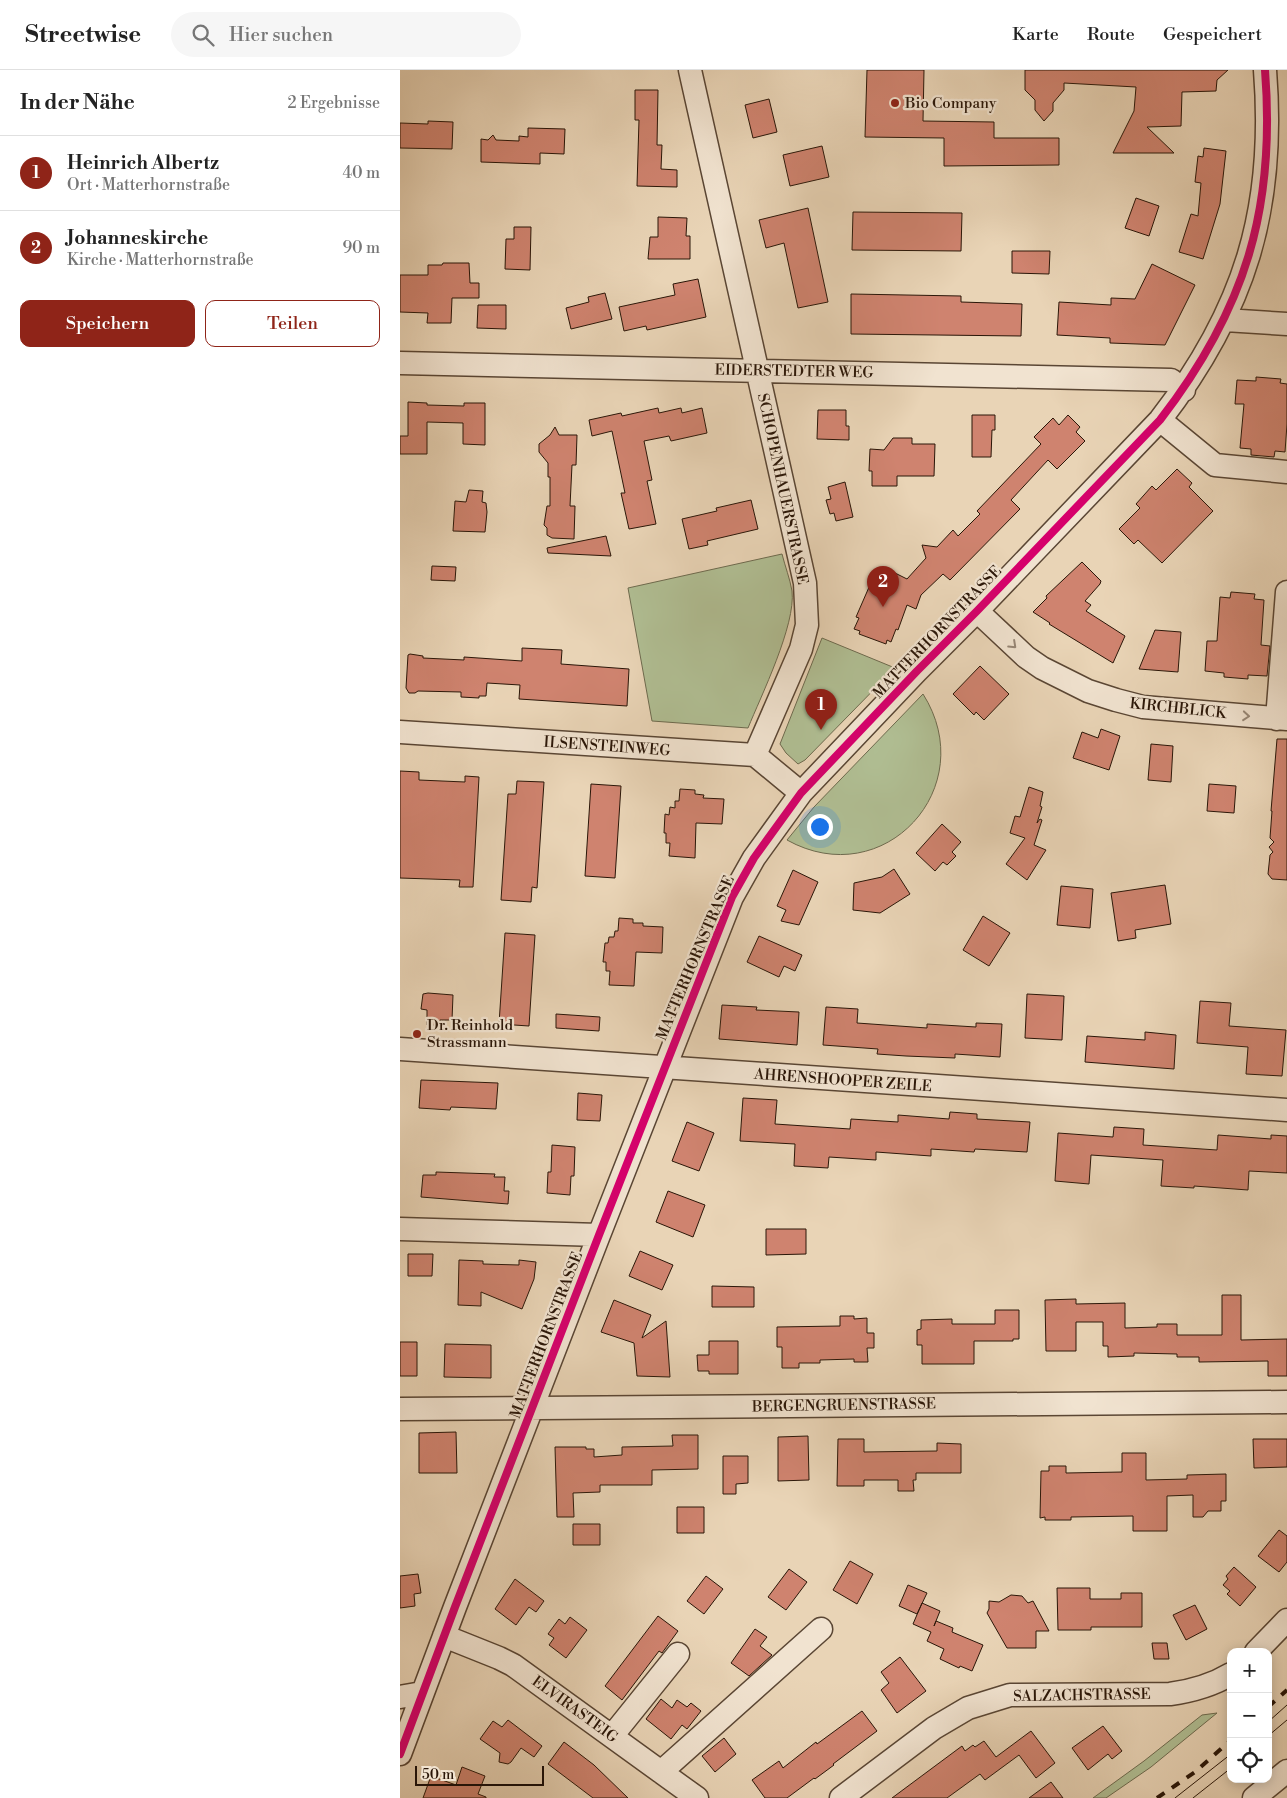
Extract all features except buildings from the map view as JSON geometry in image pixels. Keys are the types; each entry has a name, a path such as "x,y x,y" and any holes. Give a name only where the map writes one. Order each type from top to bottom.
{"street":[{"name":"SCHOPENHAUERSTRASSE","path":"690,70 805,583 807,625 801,650 755,755"},
{"name":"MATTERHORNSTRASSE","path":"400,1754 599,1235 732,897 754,858 801,793 917,670 978,611 1160,420 1184,390 1225,320 1256,232 1264,188 1267,149 1268,108 1264,70"},
{"path":"1225,320 1287,324"},
{"name":"EIDERSTEDTER WEG","path":"400,363 1171,380 1184,390"},
{"path":"1160,420 1215,465 1287,472"},
{"path":"1282,719 1287,592"},
{"name":"KIRCHBLICK","path":"978,611 1026,657 1042,668 1088,691 1143,707 1282,719"},
{"name":"ILSENSTEINWEG","path":"400,732 755,755"},
{"path":"755,755 801,793"},
{"name":"AHRENSHOOPER ZEILE","path":"400,1049 1287,1110"},
{"path":"400,1229 599,1235"},
{"name":"BERGENGRUENSTRASSE","path":"400,1409 1287,1402"},
{"path":"1260,1648 1287,1620"},
{"path":"661,1772 820,1629"},
{"name":"ELVIRASTEIG","path":"444,1636 513,1665 697,1798"},
{"path":"612,1736 678,1654"},
{"name":"SALZACHSTRASSE","path":"841,1798 934,1728 968,1708 1010,1695 1170,1694 1192,1691 1227,1676"},
{"path":"400,1696 422,1694"},
{"path":"1254,1798 1287,1772"}],"green space":[{"path":"782,554 792,591 789,622 776,660 748,728 652,721 628,588"},
{"path":"822,638 895,668 805,760 798,764 786,753 780,744"},
{"path":"923,694 938,729 940,764 931,795 914,822 888,842 857,853 823,853 787,840 814,807"},
{"path":"1217,1713 1151,1767 1106,1798 1093,1798 1202,1715"}],"tram line":[{"path":"1272,1718 1287,1705"},
{"path":"1272,1733 1287,1720"},
{"path":"1175,1798 1227,1757"},
{"path":"1193,1798 1227,1771"}],"railway":[{"path":"1272,1703 1287,1690"},
{"path":"1157,1798 1195,1772 1227,1744"}],"cycle path":[{"path":"400,1754 599,1235 732,897 754,858 801,793 1160,420 1189,379 1214,338 1233,298 1248,256 1259,213 1265,168 1267,120 1265,70"}],"place":[{"name":"Bio Company","path":"895,103"},
{"name":"Johanneskirche","path":"883,607"},
{"name":"Heinrich Albertz","path":"821,730"},
{"name":"Dr. Reinhold Strassmann","path":"417,1034"}]}
